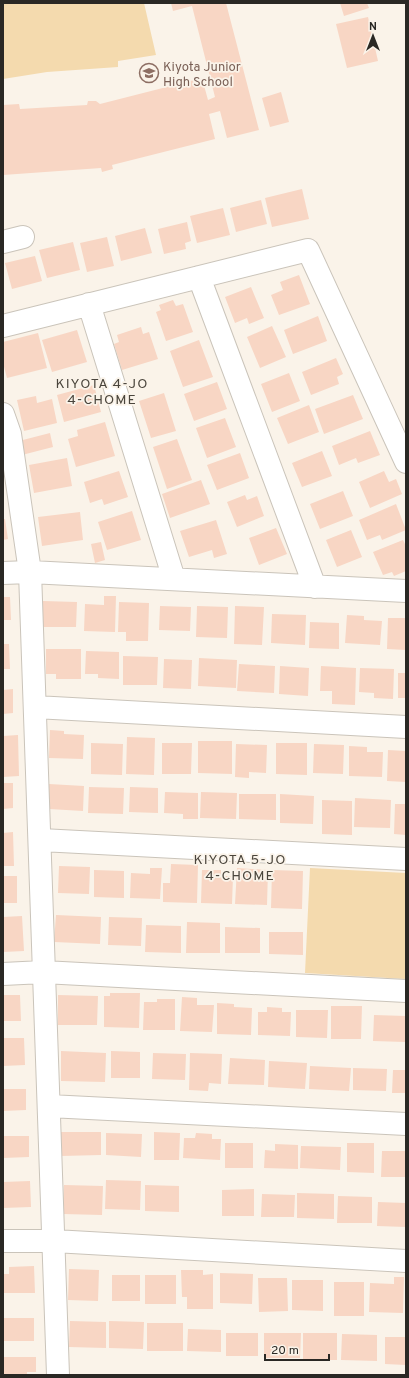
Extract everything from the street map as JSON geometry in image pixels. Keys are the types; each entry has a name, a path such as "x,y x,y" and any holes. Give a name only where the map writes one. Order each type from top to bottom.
{"street":[{"path":"3,326 308,250 406,462"},
{"path":"200,277 315,587"},
{"path":"89,304 174,579"},
{"path":"3,414 10,434 30,572 58,1375"},
{"path":"3,573 30,572 406,591"},
{"path":"35,707 406,727"},
{"path":"40,840 406,859"},
{"path":"3,974 43,972 406,991"},
{"path":"49,1106 406,1124"},
{"path":"3,1241 54,1241 406,1261"}],"shaded area":[{"path":"3,3 144,3 156,55 118,61 118,67 47,72 3,79"},
{"path":"310,868 406,873 406,979 305,973"}],"building":[{"path":"171,3 226,3 259,130 227,138 220,111 209,114 215,139 112,165 113,169 102,172 101,168 3,175 3,105 19,104 20,109 87,105 88,101 96,101 100,104 202,78 208,100 215,97 192,6 173,11"},
{"path":"340,3 367,3 369,8 344,16"},
{"path":"368,17 378,61 347,68 336,24"},
{"path":"281,92 289,122 270,127 262,98"},
{"path":"302,189 309,219 272,227 265,198"},
{"path":"261,200 267,224 236,232 230,208"},
{"path":"223,208 230,235 197,243 190,216"},
{"path":"187,222 191,241 185,243 186,249 164,254 158,229"},
{"path":"145,228 152,253 121,261 115,236"},
{"path":"107,237 114,266 87,272 80,243"},
{"path":"73,242 80,270 47,278 39,250"},
{"path":"35,256 42,281 12,289 5,263"},
{"path":"299,275 310,304 279,315 271,295 283,290 280,282"},
{"path":"251,287 264,318 249,324 247,318 235,323 225,297"},
{"path":"173,300 176,306 183,304 193,332 166,341 156,312 161,310 159,305"},
{"path":"318,316 327,341 293,354 284,330"},
{"path":"272,326 286,357 260,368 247,337"},
{"path":"141,327 143,334 149,332 158,359 122,370 114,344 119,342 117,335"},
{"path":"77,330 87,362 52,372 42,340"},
{"path":"38,333 47,368 7,378 3,363 3,342"},
{"path":"199,340 213,377 183,387 170,351"},
{"path":"336,358 343,374 337,377 339,384 311,395 302,372"},
{"path":"289,373 300,401 272,412 261,384"},
{"path":"217,382 227,409 194,421 184,394"},
{"path":"94,385 101,412 64,422 57,395"},
{"path":"164,393 176,431 151,438 139,401"},
{"path":"353,395 363,419 324,434 315,409"},
{"path":"36,396 37,403 52,399 57,423 24,431 17,400"},
{"path":"309,405 319,432 288,444 277,418"},
{"path":"225,418 236,447 207,458 196,428"},
{"path":"105,422 115,456 76,467 68,439 78,436 77,430"},
{"path":"370,431 380,455 358,463 356,458 339,465 332,446"},
{"path":"50,433 53,447 18,456 15,442"},
{"path":"177,439 192,480 167,489 153,447"},
{"path":"322,451 332,476 302,487 292,463"},
{"path":"240,453 249,478 217,490 207,465"},
{"path":"67,458 72,486 34,493 29,465"},
{"path":"119,471 128,497 104,505 102,499 90,503 84,482"},
{"path":"384,471 389,482 396,479 402,494 370,508 359,482"},
{"path":"201,480 210,504 170,518 162,494"},
{"path":"343,491 353,516 320,529 310,504"},
{"path":"245,495 247,500 257,496 264,516 237,527 227,502"},
{"path":"396,504 406,530 382,540 380,535 367,540 359,520"},
{"path":"132,511 141,540 107,550 98,522"},
{"path":"80,512 83,540 42,546 38,517"},
{"path":"3,519 5,519 8,539 3,540"},
{"path":"216,520 227,554 214,558 212,550 189,557 180,531"},
{"path":"276,528 287,554 259,565 249,538"},
{"path":"351,530 362,557 337,567 326,540"},
{"path":"403,540 406,546 406,571 394,576 392,572 383,575 373,552"},
{"path":"101,542 105,560 95,563 91,544"},
{"path":"104,596 116,596 115,632 84,631 85,604 104,605"},
{"path":"3,597 10,597 11,620 3,620"},
{"path":"43,601 77,602 76,627 43,627"},
{"path":"119,602 149,603 148,641 126,641 126,632 118,632"},
{"path":"160,606 191,607 190,631 159,630"},
{"path":"197,606 228,607 227,638 196,637"},
{"path":"235,606 264,607 262,645 234,644"},
{"path":"272,614 306,615 305,645 271,643"},
{"path":"347,615 364,616 364,620 382,621 380,645 345,643"},
{"path":"388,618 406,618 406,650 387,649"},
{"path":"310,622 339,623 339,649 309,648"},
{"path":"3,644 9,644 10,669 3,669"},
{"path":"46,649 81,649 81,679 56,679 56,674 46,674"},
{"path":"86,651 119,652 119,679 98,678 98,674 85,674"},
{"path":"123,656 158,657 157,685 123,685"},
{"path":"199,658 237,660 236,688 198,686"},
{"path":"164,659 192,660 191,689 163,688"},
{"path":"239,664 275,666 274,693 237,691"},
{"path":"280,666 309,668 308,696 279,694"},
{"path":"321,666 356,668 355,705 332,704 332,691 320,691"},
{"path":"360,668 394,669 393,699 374,698 374,693 359,692"},
{"path":"398,673 406,673 406,698 398,698"},
{"path":"13,689 13,713 3,714 3,690"},
{"path":"50,730 64,731 64,734 84,735 83,759 49,758"},
{"path":"18,735 19,776 3,777 3,736"},
{"path":"127,737 155,738 154,775 126,774"},
{"path":"198,741 232,741 232,774 198,773"},
{"path":"91,743 123,744 122,775 91,774"},
{"path":"162,743 192,743 191,774 162,774"},
{"path":"276,743 307,743 307,775 276,774"},
{"path":"236,744 267,745 266,773 249,772 249,778 235,777"},
{"path":"314,744 344,745 343,774 313,773"},
{"path":"349,746 367,747 367,752 383,752 382,777 349,776"},
{"path":"388,750 406,751 406,782 387,781"},
{"path":"3,783 13,783 13,808 3,809"},
{"path":"49,784 84,786 83,811 49,809"},
{"path":"89,787 124,788 123,814 88,813"},
{"path":"130,787 158,788 158,813 129,812"},
{"path":"165,792 198,793 198,819 183,819 183,814 164,813"},
{"path":"201,792 237,793 236,819 200,818"},
{"path":"239,794 276,794 276,820 239,819"},
{"path":"280,794 314,796 313,824 280,823"},
{"path":"355,798 391,800 390,828 354,827"},
{"path":"322,800 352,801 352,835 322,834"},
{"path":"395,804 406,804 406,835 394,834"},
{"path":"13,832 14,866 3,866 3,833"},
{"path":"171,864 198,865 197,903 163,902 163,883 170,883"},
{"path":"59,866 90,867 89,894 58,893"},
{"path":"150,868 162,868 160,899 130,898 131,873 150,874"},
{"path":"237,868 268,870 267,905 235,904"},
{"path":"94,870 124,871 124,898 94,897"},
{"path":"202,870 221,870 221,876 233,876 232,904 201,903"},
{"path":"272,870 303,871 302,909 271,908"},
{"path":"3,876 17,876 17,903 3,903"},
{"path":"56,915 101,917 100,944 54,942"},
{"path":"22,916 24,951 3,952 3,917"},
{"path":"109,917 142,918 141,946 108,945"},
{"path":"187,922 220,923 220,953 186,953"},
{"path":"146,925 181,926 181,953 145,952"},
{"path":"225,927 260,928 260,953 225,953"},
{"path":"269,932 303,932 303,955 269,954"},
{"path":"110,993 140,993 139,1028 104,1027 104,996 110,996"},
{"path":"3,995 20,995 21,1021 3,1021"},
{"path":"58,995 98,996 97,1025 58,1025"},
{"path":"182,997 197,998 197,1005 214,1005 212,1032 180,1031"},
{"path":"157,999 175,999 175,1030 143,1030 144,1002 157,1002"},
{"path":"217,1003 234,1004 234,1007 252,1008 251,1035 217,1034"},
{"path":"331,1006 362,1006 361,1039 331,1039"},
{"path":"267,1007 282,1008 282,1012 291,1012 290,1036 258,1035 258,1012 267,1012"},
{"path":"296,1010 328,1010 327,1038 296,1037"},
{"path":"374,1015 406,1016 405,1042 373,1041"},
{"path":"3,1038 24,1038 25,1065 3,1066"},
{"path":"61,1051 106,1053 105,1082 61,1081"},
{"path":"111,1051 140,1052 140,1078 111,1078"},
{"path":"153,1053 186,1054 185,1080 152,1079"},
{"path":"190,1053 222,1054 221,1084 209,1083 208,1091 189,1090"},
{"path":"230,1058 265,1060 264,1085 228,1084"},
{"path":"269,1061 307,1063 305,1089 268,1087"},
{"path":"310,1066 351,1068 349,1091 309,1089"},
{"path":"353,1068 387,1069 386,1091 353,1090"},
{"path":"393,1070 406,1070 406,1093 392,1093"},
{"path":"3,1089 26,1089 26,1110 3,1111"},
{"path":"61,1132 101,1132 101,1155 61,1156"},
{"path":"154,1132 180,1133 179,1160 154,1160"},
{"path":"106,1133 142,1134 141,1157 106,1155"},
{"path":"196,1133 212,1134 212,1139 221,1139 220,1160 183,1158 184,1138 195,1138"},
{"path":"3,1136 29,1136 29,1157 3,1158"},
{"path":"225,1143 253,1143 253,1168 225,1168"},
{"path":"347,1143 374,1143 374,1173 347,1172"},
{"path":"275,1144 298,1145 298,1169 264,1168 265,1150 275,1151"},
{"path":"301,1146 341,1147 340,1170 300,1168"},
{"path":"382,1151 406,1151 406,1177 381,1177"},
{"path":"106,1180 141,1181 140,1210 105,1209"},
{"path":"30,1181 31,1207 3,1208 3,1182"},
{"path":"64,1185 103,1186 102,1215 63,1214"},
{"path":"145,1185 179,1186 179,1212 145,1211"},
{"path":"254,1189 254,1216 222,1216 222,1190"},
{"path":"297,1193 334,1194 334,1219 297,1218"},
{"path":"262,1194 295,1195 294,1217 261,1217"},
{"path":"338,1196 372,1197 372,1223 337,1223"},
{"path":"378,1202 406,1203 406,1227 377,1226"},
{"path":"34,1266 35,1293 3,1293 3,1274 9,1274 9,1267"},
{"path":"69,1269 99,1270 98,1301 68,1300"},
{"path":"181,1270 203,1270 203,1275 213,1274 213,1309 187,1309 187,1297 182,1297"},
{"path":"220,1273 253,1274 252,1304 220,1303"},
{"path":"112,1275 140,1275 140,1301 112,1301"},
{"path":"145,1275 176,1275 176,1304 145,1304"},
{"path":"394,1277 404,1277 403,1313 369,1312 370,1283 394,1284"},
{"path":"258,1278 287,1278 288,1311 259,1312"},
{"path":"292,1280 323,1280 323,1311 292,1310"},
{"path":"334,1282 364,1282 364,1316 334,1316"},
{"path":"3,1318 34,1318 34,1341 3,1341"},
{"path":"70,1321 106,1322 106,1348 69,1347"},
{"path":"109,1321 144,1322 143,1349 109,1348"},
{"path":"147,1323 183,1323 183,1351 147,1351"},
{"path":"188,1329 221,1330 221,1352 187,1351"},
{"path":"226,1333 258,1333 258,1356 226,1356"},
{"path":"264,1333 301,1333 300,1358 264,1358"},
{"path":"303,1333 337,1333 337,1360 303,1360"},
{"path":"342,1334 377,1335 377,1361 341,1360"},
{"path":"385,1337 406,1337 406,1365 385,1364"},
{"path":"3,1357 36,1357 36,1372 27,1372 27,1375 3,1375"}],"place":[{"name":"Kiyota Junior High School","path":"149,73"}],"district":[{"name":"KIYOTA 4-JO 4-CHOME","path":"102,392"},
{"name":"KIYOTA 5-JO 4-CHOME","path":"240,868"}]}
